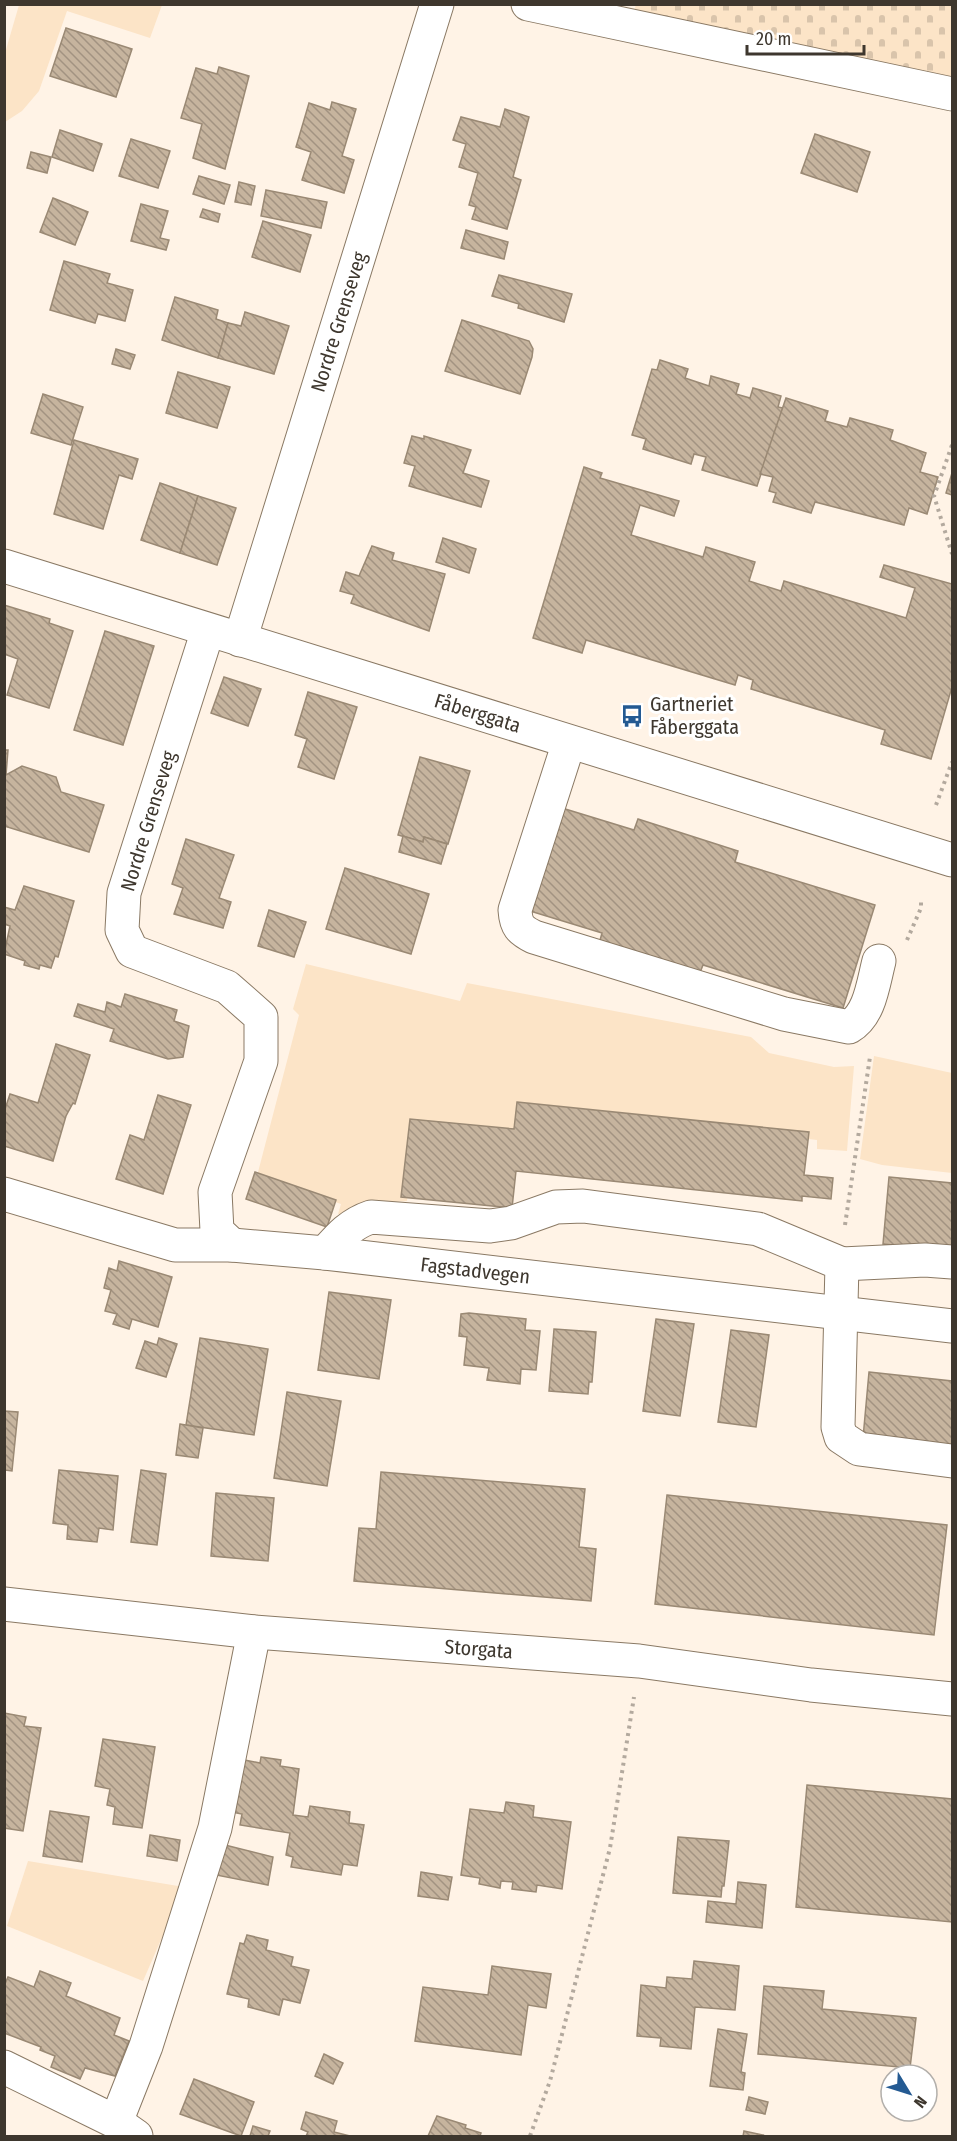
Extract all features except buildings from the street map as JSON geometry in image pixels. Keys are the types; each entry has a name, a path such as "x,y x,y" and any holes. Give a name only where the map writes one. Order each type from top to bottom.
{"street":[{"name":"Nordre Grenseveg","path":"240,640 437,4"},
{"path":"528,4 952,94"},
{"name":"Fåberggata","path":"4,566 952,860"},
{"name":"Nordre Grenseveg","path":"208,630 127,883 122,930 132,951 227,987 261,1017 261,1061 215,1192 217,1231 232,1245"},
{"path":"569,742 515,910 516,924 522,931 534,937 784,1014 849,1027 858,1022 891,953"},
{"name":"Fagstadvegen","path":"4,1194 175,1245 232,1245 325,1253 952,1326"},
{"path":"325,1253 344,1231 357,1221 371,1216 490,1226 511,1223 556,1207 583,1206 758,1229 842,1264 914,1260 952,1262"},
{"path":"842,1264 838,1427 841,1437 859,1449 952,1461"},
{"name":"Storgata","path":"4,1605 254,1632 639,1661 812,1684 952,1699"},
{"path":"4,2067 126,2129 146,2046 215,1828 254,1632"}],"path":[{"path":"952,445 934,496 952,554"},
{"path":"936,805 952,762"},
{"path":"891,953 921,908 921,902"},
{"path":"842,1264 848,1202 872,1048"},
{"path":"530,2136 550,2081 610,1848 639,1661"}],"green space":[{"path":"19,4 162,5 150,38 67,11 39,91 22,111 5,122 5,53"},
{"path":"636,4 952,5 952,85 632,20"},
{"path":"306,964 460,1001 467,983 751,1037 769,1053 834,1067 854,1066 847,1151 817,1149 817,1140 523,1105 519,1135 416,1123 407,1201 368,1204 352,1216 338,1214 341,1204 257,1176 299,1015 293,1009"},
{"path":"874,1056 952,1073 952,1173 882,1165 860,1159"},
{"path":"28,1861 184,1887 143,1981 7,1926"}],"place":[{"name":"Gartneriet Fåberggata","path":"632,716"}]}
